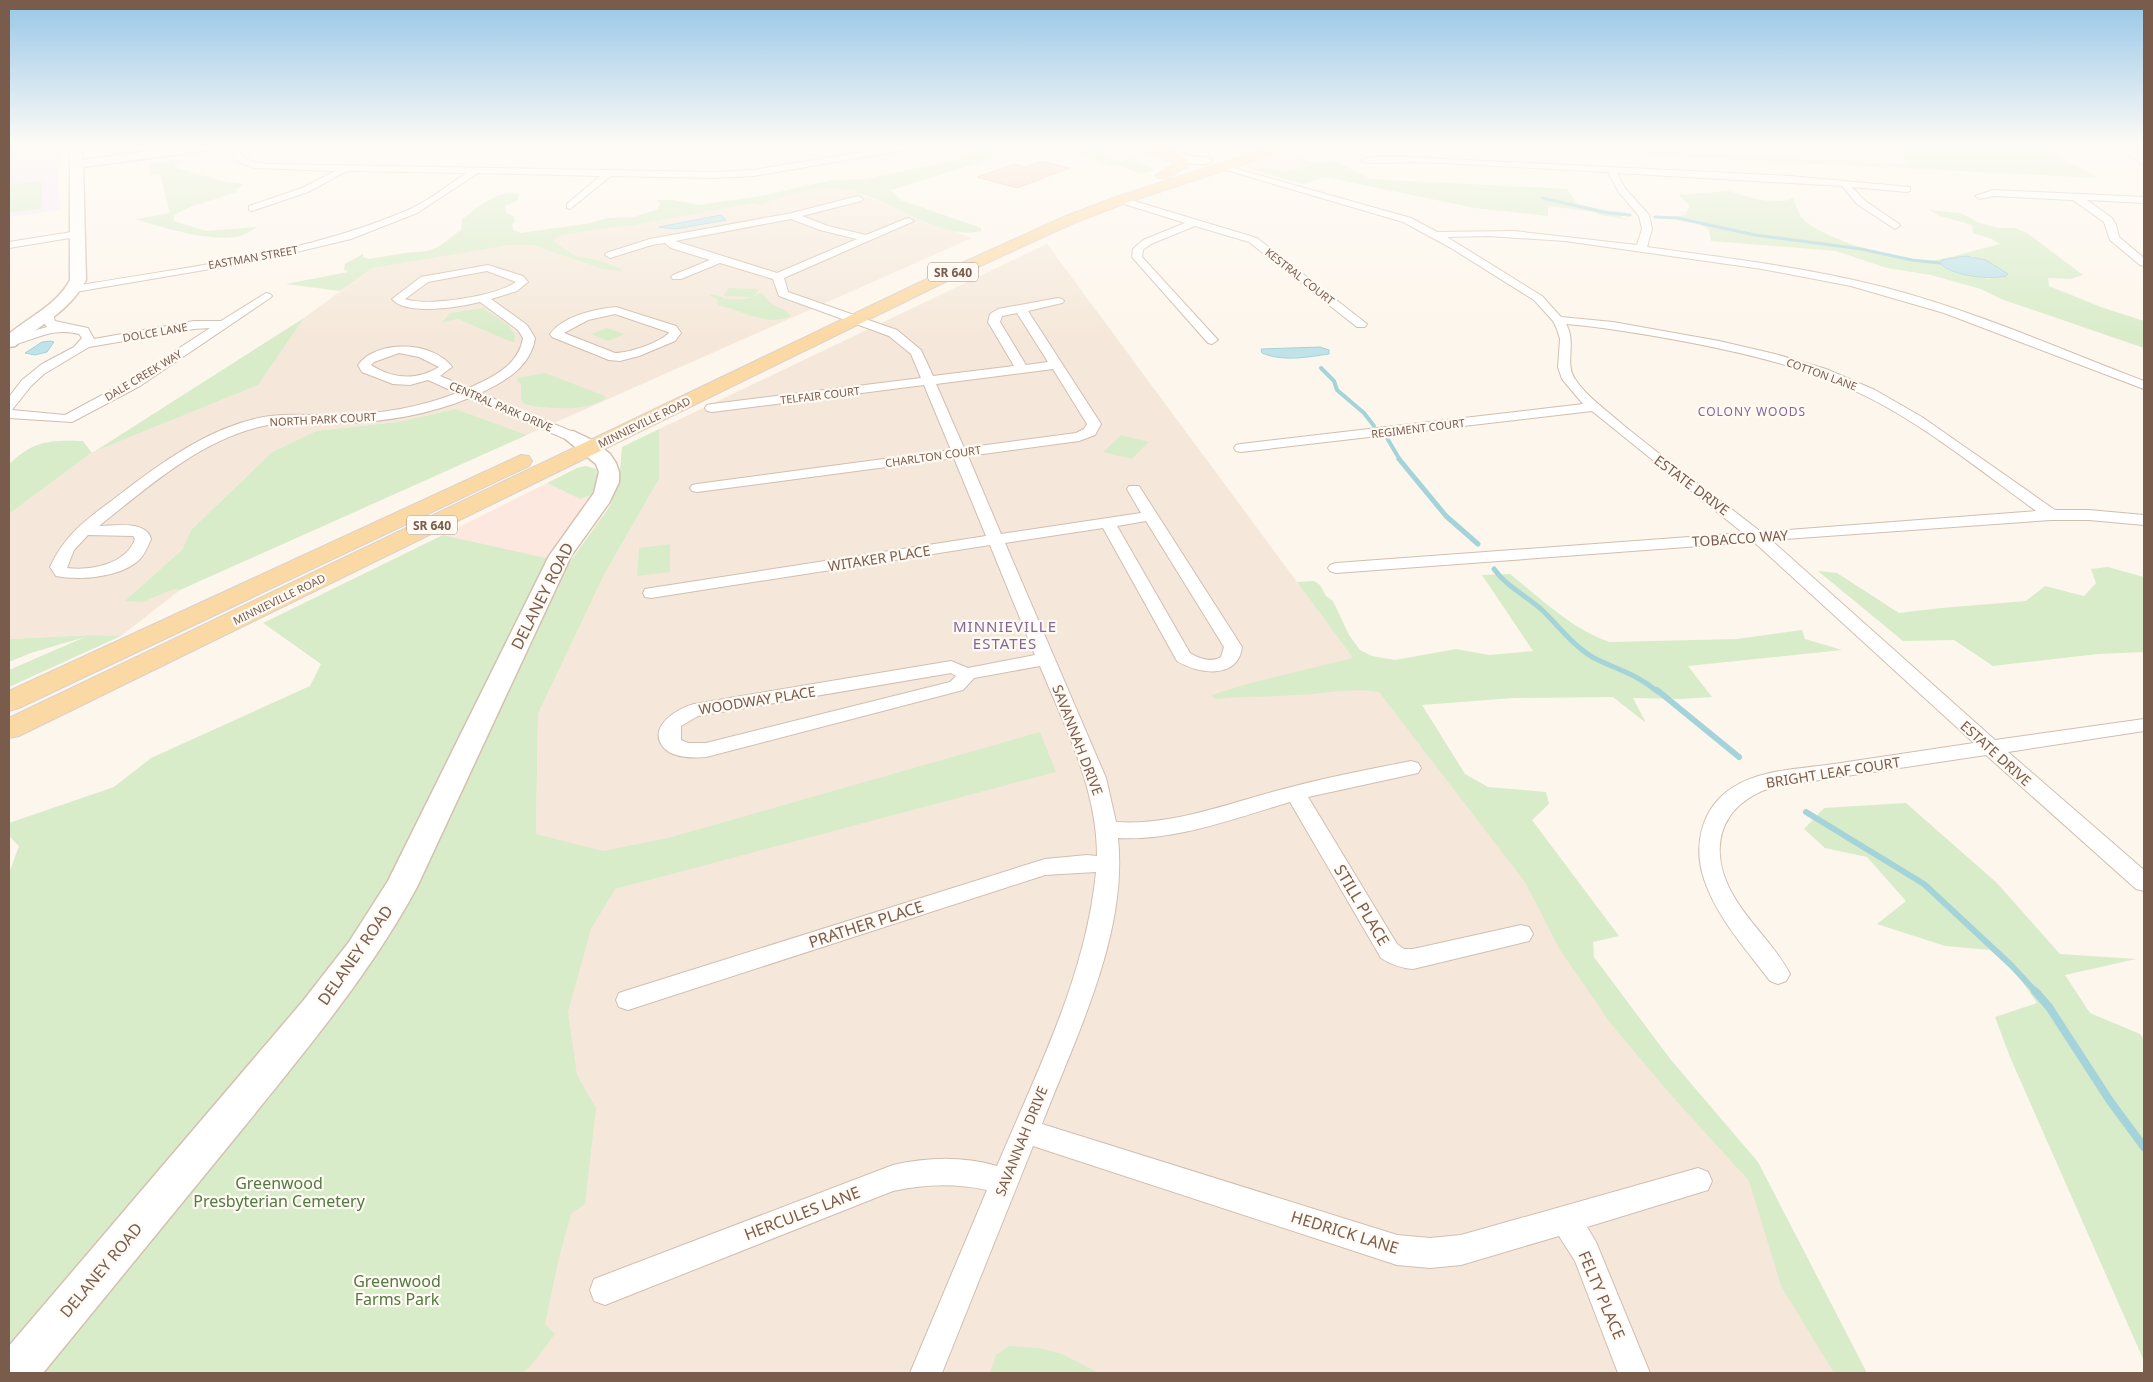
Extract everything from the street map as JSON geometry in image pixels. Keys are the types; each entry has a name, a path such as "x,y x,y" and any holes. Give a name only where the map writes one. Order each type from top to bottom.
{"main road":[{"name":"MINNIEVILLE ROAD","path":"9,730 582,442 845,316 987,241 1070,208"},
{"name":"MINNIEVILLE ROAD","path":"845,316 1100,208"},
{"name":"MINNIEVILLE ROAD","path":"9,702 582,442"}],"street":[{"path":"9,342 26,327 62,302 74,289 78,280 78,208"},
{"name":"EASTMAN STREET","path":"74,289 270,255 347,237 418,208"},
{"path":"610,255 642,244 792,216 821,208"},
{"name":"KESTRAL COURT","path":"1150,208 1244,237 1260,244 1361,324"},
{"name":"ESTATE DRIVE","path":"1370,208 1390,214 1436,234 1524,288 1547,307 1558,320 1566,339 1564,367 1568,379 1583,397 1758,537 1990,747 2144,883"},
{"path":"1638,208 1644,215 1647,229 1641,249"},
{"path":"1870,208 1895,226"},
{"path":"2092,208 2111,224 2114,238 2144,263"},
{"path":"792,216 819,226 868,239"},
{"path":"669,239 670,243 675,246 778,277 909,221"},
{"path":"1195,222 1147,242 1138,249 1137,257 1212,340"},
{"path":"1436,234 1513,232 1792,272 1880,290 1959,315 2144,385"},
{"path":"9,246 78,234"},
{"path":"677,277 721,259"},
{"path":"482,299 516,287 521,284 522,280 495,269 478,269 426,279 398,299 403,303 410,304 443,305 482,299 523,328 543,336 613,357 630,355 663,341 675,333 672,329 616,310 604,311 543,336"},
{"name":"SAVANNAH DRIVE","path":"778,277 782,294 893,333 906,342 917,354 1096,778 1106,830 1108,864 1103,906 1091,962 1005,1182 926,1373"},
{"name":"DALE CREEK WAY","path":"9,414 67,419 135,383 266,296"},
{"path":"1022,370 992,319 998,313 1058,301"},
{"name":"CHARLTON COURT","path":"697,488 1079,437 1090,432 1094,424 1021,309"},
{"path":"48,312 48,320 51,324 84,331 88,338 86,344"},
{"name":"COTTON LANE","path":"1558,320 1654,332 1728,346 1794,363 1843,380 1919,421 2051,515"},
{"name":"DOLCE LANE","path":"9,407 22,388 36,373 86,344 198,324 224,324"},
{"path":"9,326 26,327"},
{"path":"9,335 26,327"},
{"path":"9,342 38,332 63,327"},
{"name":"NORTH PARK COURT","path":"86,530 137,531 144,539 136,553 120,564 96,571 62,572 58,567 66,550 86,530 175,460 241,428 275,420 347,419 392,414 431,406 469,393 489,383 514,367 525,353 543,336"},
{"name":"CENTRAL PARK DRIVE","path":"429,376 442,371 446,365 406,348 370,359 364,365 367,369 402,383 429,376 582,442"},
{"path":"929,381 1056,365"},
{"name":"TELFAIR COURT","path":"712,408 929,381"},
{"name":"REGIMENT COURT","path":"1241,448 1594,407"},
{"name":"DELANEY ROAD","path":"16,1373 277,1060 350,968 376,931 401,887 557,562 569,541 604,496 609,473 606,464 582,442"},
{"path":"1108,523 1183,657 1190,662 1200,665 1216,666 1226,663 1233,653 1233,648 1134,489"},
{"name":"TOBACCO WAY","path":"1336,568 2051,515 2090,515 2144,520"},
{"name":"WITAKER PLACE","path":"650,592 1150,516"},
{"name":"WOODWAY PLACE","path":"964,674 1046,659"},
{"name":"WOODWAY PLACE","path":"951,667 958,669 964,674 965,678 962,683 956,686 706,750 692,751 679,748 672,744 669,736 670,728 677,719 694,710 951,667"},
{"path":"1990,747 2144,725"},
{"name":"BRIGHT LEAF COURT","path":"1778,974 1728,906 1718,887 1710,860 1710,840 1714,822 1721,810 1734,796 1772,780 1990,747"},
{"path":"1106,830 1166,828 1295,793 1411,768"},
{"name":"STILL PLACE","path":"1295,793 1389,950 1395,956 1403,959 1413,959 1521,934"},
{"name":"PRATHER PLACE","path":"628,1000 1045,867 1086,863 1108,864"},
{"name":"HEDRICK LANE","path":"1025,1131 1397,1250 1430,1254 1461,1250 1698,1181"},
{"name":"HERCULES LANE","path":"606,1290 893,1178 918,1172 949,1170 980,1174 1005,1182"},
{"name":"FELTY PLACE","path":"1565,1220 1586,1252 1634,1373"}],"shaded area":[{"path":"9,208 59,208 59,210 9,217"},
{"path":"705,208 897,208 972,238 527,435 456,409 397,422 316,431 272,452 191,530 182,550 174,589 180,590 121,636 91,635 9,639 9,514 91,453 257,385 304,318 372,268"},
{"path":"1047,244 1337,636 1758,1185 1852,1373 477,1373 534,947 538,714 604,575 659,479 659,429"},
{"path":"547,483 580,499 594,494 549,559 443,535"}],"green space":[{"path":"9,208 41,208 41,209 9,213"},
{"path":"169,208 187,208 174,215 174,221 206,231 257,227 245,234 219,238 190,234 136,219 170,213"},
{"path":"476,208 505,208 506,213 513,216 515,221 512,224 513,230 521,233 591,223 607,218 634,217 658,209 723,208 634,225 569,234 559,236 553,241 575,256 597,260 622,269 620,271 603,269 533,245 509,245 372,268 340,291 286,284 348,272 344,269 345,264 363,254 363,257 369,259 434,249 461,230 462,219"},
{"path":"896,208 925,208 981,228 981,231 966,233 950,230"},
{"path":"1480,208 1548,208 1548,216"},
{"path":"1568,208 1597,208 1626,212 1621,217 1630,220 1599,215 1595,212"},
{"path":"1689,208 1797,208 1803,219 1826,234 1883,254 1917,261 1938,260 2000,244 1992,239 1973,233 1972,225 1940,216 1929,210 1961,213 1977,222 1998,228 2015,228 2027,233 2083,275 2071,279 2048,278 2049,286 2101,307 2144,321 2144,348 2001,299 1981,289 1931,275 1887,268 1836,251 1711,241 1709,230 1698,223 1672,217 1685,215","holes":["1972,256 2004,271 1989,279 1954,271 1942,260"]},
{"path":"729,288 759,289 753,297 723,296"},
{"path":"762,292 769,302 783,309 791,316 773,320 763,319 718,305 718,300 709,295 739,300 753,297"},
{"path":"483,308 509,326 515,335 514,343 458,319 442,322 450,313"},
{"path":"304,318 258,385 94,452"},
{"path":"607,328 624,334 608,341 591,334"},
{"path":"545,373 605,396 605,399 577,408 554,408 524,404 521,399 521,384 517,381 517,378"},
{"path":"456,409 527,435 180,590 174,589 142,602 125,601 182,550 191,530 272,452 316,431 397,422"},
{"path":"659,429 659,479 604,575 538,714 536,834 603,851 668,838 1040,732 1056,772 615,889 591,929 568,1012 577,1075 596,1108 585,1204 571,1214 559,1258 545,1324 555,1334 530,1367 522,1373 9,1373 9,873 19,846 9,836 9,823 114,787 151,758 310,686 321,664 263,623 443,535 569,563 610,506 619,482 622,447"},
{"path":"1121,435 1149,442 1132,459 1103,452"},
{"path":"61,441 83,441 92,453 9,514 9,464 18,456 43,443"},
{"path":"586,466 596,469 598,478 594,494 580,499 547,483 577,468"},
{"path":"670,544 670,572 637,576 639,548"},
{"path":"2108,567 2144,577 2144,652 2098,654 1993,666 1954,640 1903,641 1818,571 1837,573 1899,613 2026,601 2045,586 2084,596 2096,583 2091,569"},
{"path":"1510,574 1569,621 1609,642 1737,639 1802,630 1805,639 1842,650 1688,666 1712,697 1681,699 1633,698 1646,723 1613,697 1513,698 1422,705 1465,774 1488,787 1546,792 1549,804 1532,820 1619,936 1593,942 1594,957 1671,1060 1758,1162 1867,1373 1834,1373 1781,1286 1749,1181 1671,1095 1611,1024 1560,950 1525,882 1379,692 1348,690 1288,696 1216,699 1211,695 1254,682 1353,658 1297,582 1314,581 1320,585 1326,596 1333,601 1349,635 1360,650 1372,656 1395,660 1456,649 1489,655 1533,651 1482,575"},
{"path":"91,635 121,636 9,687 9,670 85,637 31,653 9,662 9,639"},
{"path":"1906,803 1997,883 2060,954 2136,959 2065,975 2090,1013 2140,1034 2144,1039 2144,1361 2010,1057 1995,1017 2037,1003 2016,973 1990,950 1945,946 1877,924 1906,901 1867,857 1825,848 1804,829 1824,808"},
{"path":"1009,1346 1039,1348 1062,1354 1099,1373 990,1373 996,1355"}],"water":[{"path":"721,215 726,220 676,229 659,227"},
{"path":"1966,256 1986,260 2008,274 1999,277 1971,276 1953,271 1940,263 1942,260"},
{"path":"42,342 54,342 47,352 35,355 25,353"},
{"path":"1320,347 1329,350 1329,354 1287,358 1270,356 1262,353 1261,349"}],"waterway":[{"path":"1588,208 1630,215"},
{"path":"1655,217 1677,218 1755,235 1861,249 1912,260 1940,263"},
{"path":"1321,368 1334,381 1337,390 1364,413 1374,426"},
{"path":"1387,438 1400,460"},
{"path":"1399,459 1446,516 1478,544"},
{"path":"1494,569 1510,585 1541,609 1586,653 1635,676 1658,692"},
{"path":"1657,690 1739,757"},
{"path":"1806,812 1924,884 2011,965 2036,992"},
{"path":"2035,991 2049,1007 2110,1101 2144,1147"}],"district":[{"name":"COLONY WOODS","path":"1752,411"},
{"name":"MINNIEVILLE ESTATES","path":"1005,634"}],"park label":[{"name":"Greenwood Presbyterian Cemetery","path":"279,1192"},
{"name":"Greenwood Farms Park","path":"397,1290"}]}
